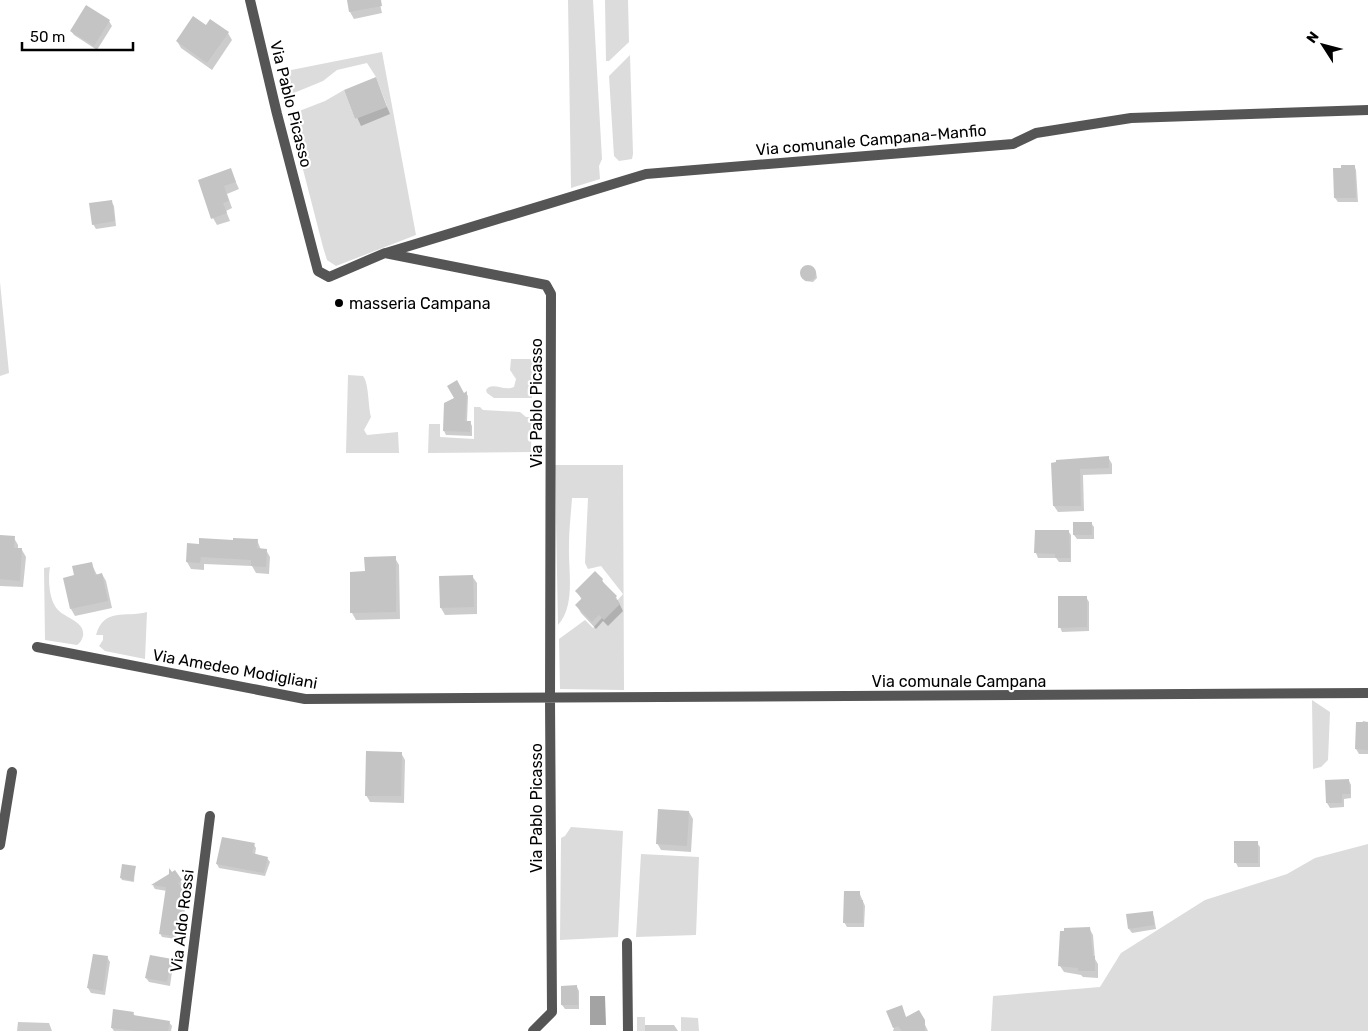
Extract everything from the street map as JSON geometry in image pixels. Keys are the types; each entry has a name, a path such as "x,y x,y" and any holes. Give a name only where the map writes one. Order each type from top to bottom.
{"street":[{"name":"Via Pablo Picasso","path":"250,0 318,271 329,277 385,253 546,285 551,294 550,699 552,1012 533,1031"},
{"name":"Via comunale Campana-Manfio","path":"385,253 646,174 1013,144 1036,133 1131,118 1368,110"},
{"name":"Via Amedeo Modigliani","path":"37,647 305,699 550,699"},
{"name":"Via comunale Campana","path":"550,699 1368,693"},
{"path":"0,844 12,772"},
{"name":"Via Aldo Rossi","path":"184,1031 210,816"},
{"path":"627,943 628,1031"}],"shaded area":[{"path":"568,0 593,0 602,159 599,166 600,179 571,188"},
{"path":"605,0 628,0 629,42 609,61 606,61"},
{"path":"382,52 416,235 336,266 327,260 289,115 325,101 344,90 355,119 387,106 376,77 367,63 337,70 323,81 284,97 281,72"},
{"path":"630,55 633,154 632,159 619,161 614,156 609,76"},
{"path":"0,282 9,373 0,376"},
{"path":"511,359 533,359 532,398 494,398 487,393 486,390 492,386 514,387 516,379 510,370"},
{"path":"348,375 363,376 365,379 371,417 364,430 367,435 398,432 399,453 346,453"},
{"path":"474,407 480,407 483,410 520,412 526,417 532,417 531,452 428,453 429,424 440,424 440,437 474,439"},
{"path":"555,465 623,465 624,690 560,689 559,639 585,620 593,628 623,594 601,566 588,569 585,563 588,498 572,498 569,539 569,597 564,617 558,625"},
{"path":"50,567 51,597 55,606 62,614 81,626 83,631 82,639 77,645 45,640 44,568"},
{"path":"147,612 145,659 105,651 99,646 103,640 103,635 96,635 104,620 116,615"},
{"path":"1312,700 1330,712 1328,760 1321,767 1313,769"},
{"path":"571,827 623,831 618,937 560,940 561,838 565,836"},
{"path":"1368,844 1368,1031 991,1031 993,996 1100,987 1121,953 1205,900 1287,874 1315,858"},
{"path":"641,854 699,857 696,935 636,937"},
{"path":"590,996 605,996 606,1025 590,1025"},
{"path":"637,1017 645,1017 645,1031 637,1031"},
{"path":"681,1017 698,1018 699,1031 681,1031"}],"building":[{"path":"347,0 381,0 382,6 349,12"},
{"path":"86,5 110,20 94,46 70,31"},
{"path":"193,16 206,25 210,19 229,32 207,63 176,41"},
{"path":"376,77 387,107 355,119 344,90"},
{"path":"1341,165 1355,165 1356,198 1334,198 1333,168 1341,168"},
{"path":"231,168 236,182 224,186 229,201 223,203 227,213 211,219 198,180"},
{"path":"112,200 115,221 92,225 89,203"},
{"path":"805,265 811,265 816,270 814,279 805,281 800,276 800,270"},
{"path":"457,380 464,393 467,391 465,421 471,421 470,432 443,431 444,403 454,398 447,386"},
{"path":"1109,456 1109,468 1080,469 1081,506 1053,506 1051,463 1056,462 1056,460"},
{"path":"1073,522 1092,522 1092,535 1073,535"},
{"path":"1035,530 1069,530 1070,558 1055,558 1055,554 1034,553"},
{"path":"0,535 15,536 14,548 22,548 20,581 0,579"},
{"path":"199,538 258,539 257,548 267,549 266,567 251,566 251,560 201,557 200,563 186,562 187,543 199,544"},
{"path":"396,556 396,612 350,613 350,572 365,571 364,557"},
{"path":"92,562 95,575 102,573 108,601 70,609 63,578 74,575 72,566"},
{"path":"595,571 617,596 615,598 620,604 604,620 599,615 592,622 575,605 582,598 575,591"},
{"path":"473,575 474,607 440,608 439,576"},
{"path":"1058,596 1087,596 1087,627 1058,628"},
{"path":"1356,722 1368,722 1368,750 1355,749"},
{"path":"366,751 402,752 401,796 365,796"},
{"path":"1349,779 1350,794 1342,794 1342,803 1326,803 1325,780"},
{"path":"658,809 689,811 687,846 656,844"},
{"path":"222,837 255,843 252,853 268,857 264,873 216,864"},
{"path":"1234,841 1258,841 1258,863 1234,863"},
{"path":"122,864 136,866 133,881 120,878"},
{"path":"169,868 172,872 175,870 182,880 178,883 185,893 181,923 176,923 175,936 159,934 166,887 151,885 169,874"},
{"path":"844,891 860,891 860,900 863,900 863,923 843,923"},
{"path":"1153,911 1154,925 1128,929 1126,914"},
{"path":"1090,927 1093,956 1095,956 1095,971 1078,971 1078,968 1058,966 1060,931 1064,931 1064,928"},
{"path":"93,954 108,956 103,991 87,988"},
{"path":"150,955 172,959 167,982 145,978"},
{"path":"577,985 578,1005 561,1005 561,986"},
{"path":"902,1005 906,1017 919,1010 925,1020 925,1031 902,1031 898,1026 893,1028 886,1011"},
{"path":"113,1009 134,1012 133,1015 170,1021 168,1031 136,1031 111,1028"}],"place":[{"name":"masseria Campana","path":"339,303"}]}
